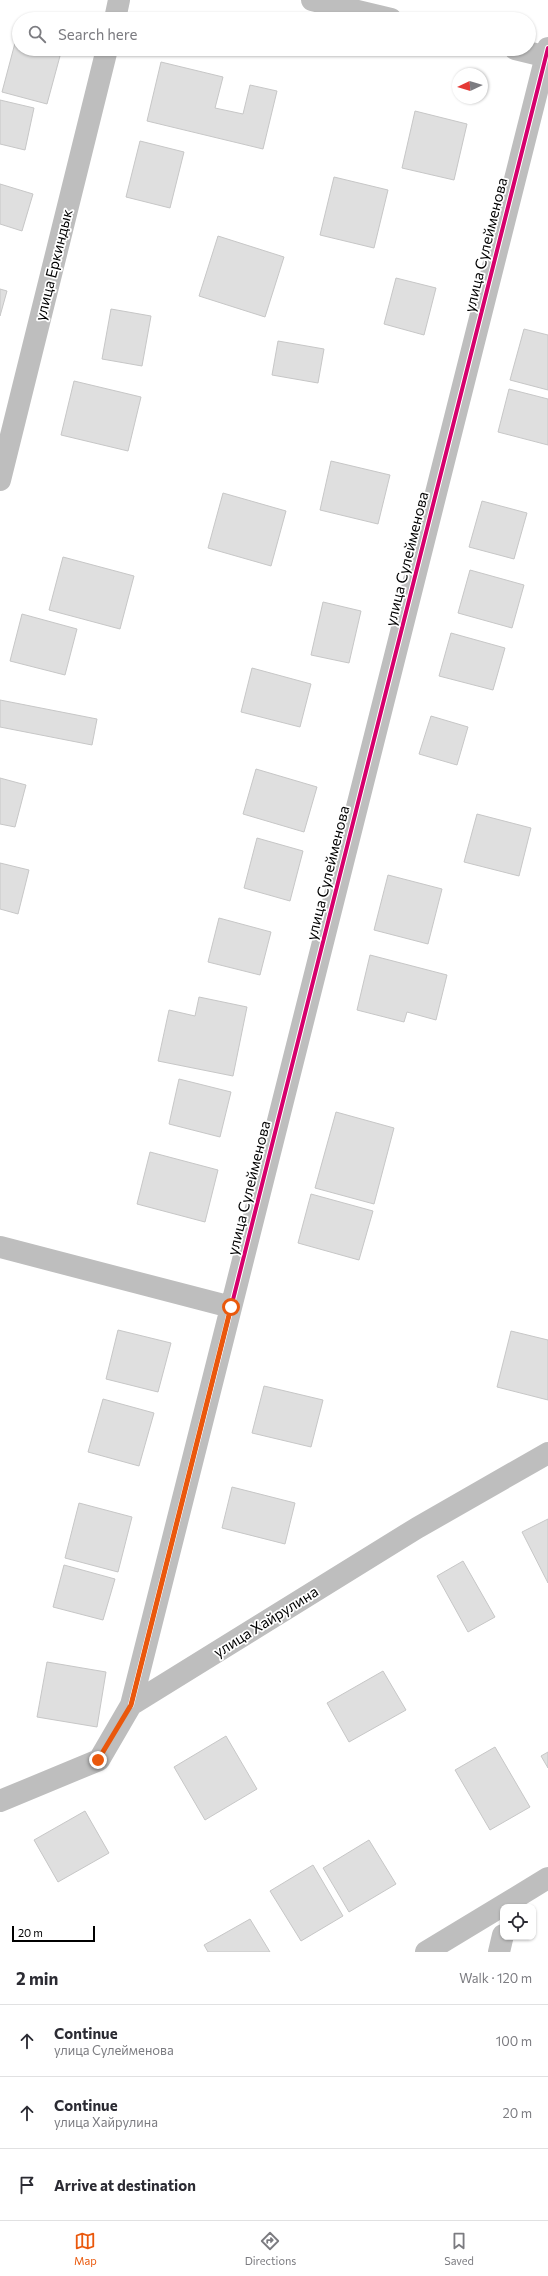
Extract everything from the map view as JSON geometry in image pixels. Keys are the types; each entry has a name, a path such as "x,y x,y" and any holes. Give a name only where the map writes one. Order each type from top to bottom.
{"street":[{"path":"117,12 120,0"},
{"path":"312,0 362,12"},
{"path":"536,52 547,54"},
{"name":"улица Сулейменова","path":"131,1705 547,54"},
{"name":"улица Еркиндык","path":"0,480 105,56"},
{"path":"0,1247 231,1307"},
{"name":"улица Хайрулина","path":"0,1801 98,1760 131,1705 417,1528 548,1453"},
{"path":"510,1904 548,1878"},
{"path":"426,1952 500,1910"},
{"path":"499,1952 502,1940"}],"building":[{"path":"12,54 12,56 60,56 47,104 2,92"},
{"path":"161,62 223,77 215,108 243,114 250,85 277,91 263,149 147,121"},
{"path":"0,100 34,108 25,150 0,144"},
{"path":"415,111 467,124 454,180 402,168"},
{"path":"140,141 184,152 170,208 126,197"},
{"path":"334,177 388,190 374,248 320,235"},
{"path":"0,184 33,194 22,231 0,224"},
{"path":"218,236 284,257 265,317 199,296"},
{"path":"396,278 436,288 424,335 384,324"},
{"path":"0,289 7,291 0,316"},
{"path":"111,309 151,316 142,366 102,359"},
{"path":"524,329 548,335 548,390 510,380"},
{"path":"278,341 324,349 318,383 272,375"},
{"path":"74,381 141,397 128,451 61,435"},
{"path":"509,389 548,399 548,445 498,432"},
{"path":"331,461 390,475 378,524 320,510"},
{"path":"223,493 286,511 271,566 208,548"},
{"path":"482,501 527,513 514,559 469,547"},
{"path":"63,557 134,576 120,629 49,610"},
{"path":"470,570 524,585 512,628 458,613"},
{"path":"323,602 361,611 349,663 311,655"},
{"path":"22,614 77,629 65,675 10,661"},
{"path":"451,633 505,648 493,690 439,676"},
{"path":"252,668 311,684 300,727 241,712"},
{"path":"0,700 97,719 92,745 0,727"},
{"path":"431,716 468,727 457,765 419,754"},
{"path":"256,769 317,787 304,832 243,814"},
{"path":"0,778 26,785 15,827 0,824"},
{"path":"477,814 531,828 519,876 464,862"},
{"path":"257,838 303,851 290,901 244,888"},
{"path":"0,863 29,870 18,914 0,909"},
{"path":"388,875 442,889 428,944 374,930"},
{"path":"219,918 271,932 260,975 208,962"},
{"path":"370,955 447,975 436,1020 407,1012 404,1022 357,1010"},
{"path":"199,997 247,1007 233,1076 158,1061 169,1010 195,1016"},
{"path":"179,1079 231,1092 220,1137 169,1124"},
{"path":"336,1112 394,1128 374,1204 315,1188"},
{"path":"150,1152 218,1170 205,1222 137,1204"},
{"path":"311,1194 373,1211 359,1260 298,1243"},
{"path":"118,1330 171,1343 158,1392 106,1379"},
{"path":"511,1331 548,1340 548,1400 497,1387"},
{"path":"264,1386 323,1400 311,1447 252,1433"},
{"path":"103,1399 154,1413 139,1466 88,1452"},
{"path":"232,1487 295,1503 285,1544 222,1528"},
{"path":"79,1503 132,1517 118,1572 65,1558"},
{"path":"548,1519 548,1583 522,1532"},
{"path":"463,1561 495,1617 468,1632 437,1576"},
{"path":"64,1565 115,1579 103,1620 53,1607"},
{"path":"47,1662 106,1672 97,1727 37,1717"},
{"path":"383,1671 406,1710 349,1742 327,1703"},
{"path":"226,1736 257,1789 205,1820 174,1767"},
{"path":"495,1747 530,1807 490,1830 455,1770"},
{"path":"548,1752 548,1768 541,1756"},
{"path":"85,1811 109,1853 58,1882 34,1840"},
{"path":"369,1840 396,1884 349,1912 323,1868"},
{"path":"313,1865 343,1916 301,1941 270,1891"},
{"path":"250,1919 270,1952 208,1952 204,1945"}],"cycle path":[{"path":"131,1705 548,48"}],"route":[{"path":"98,1760 131,1705 231,1307"}]}
